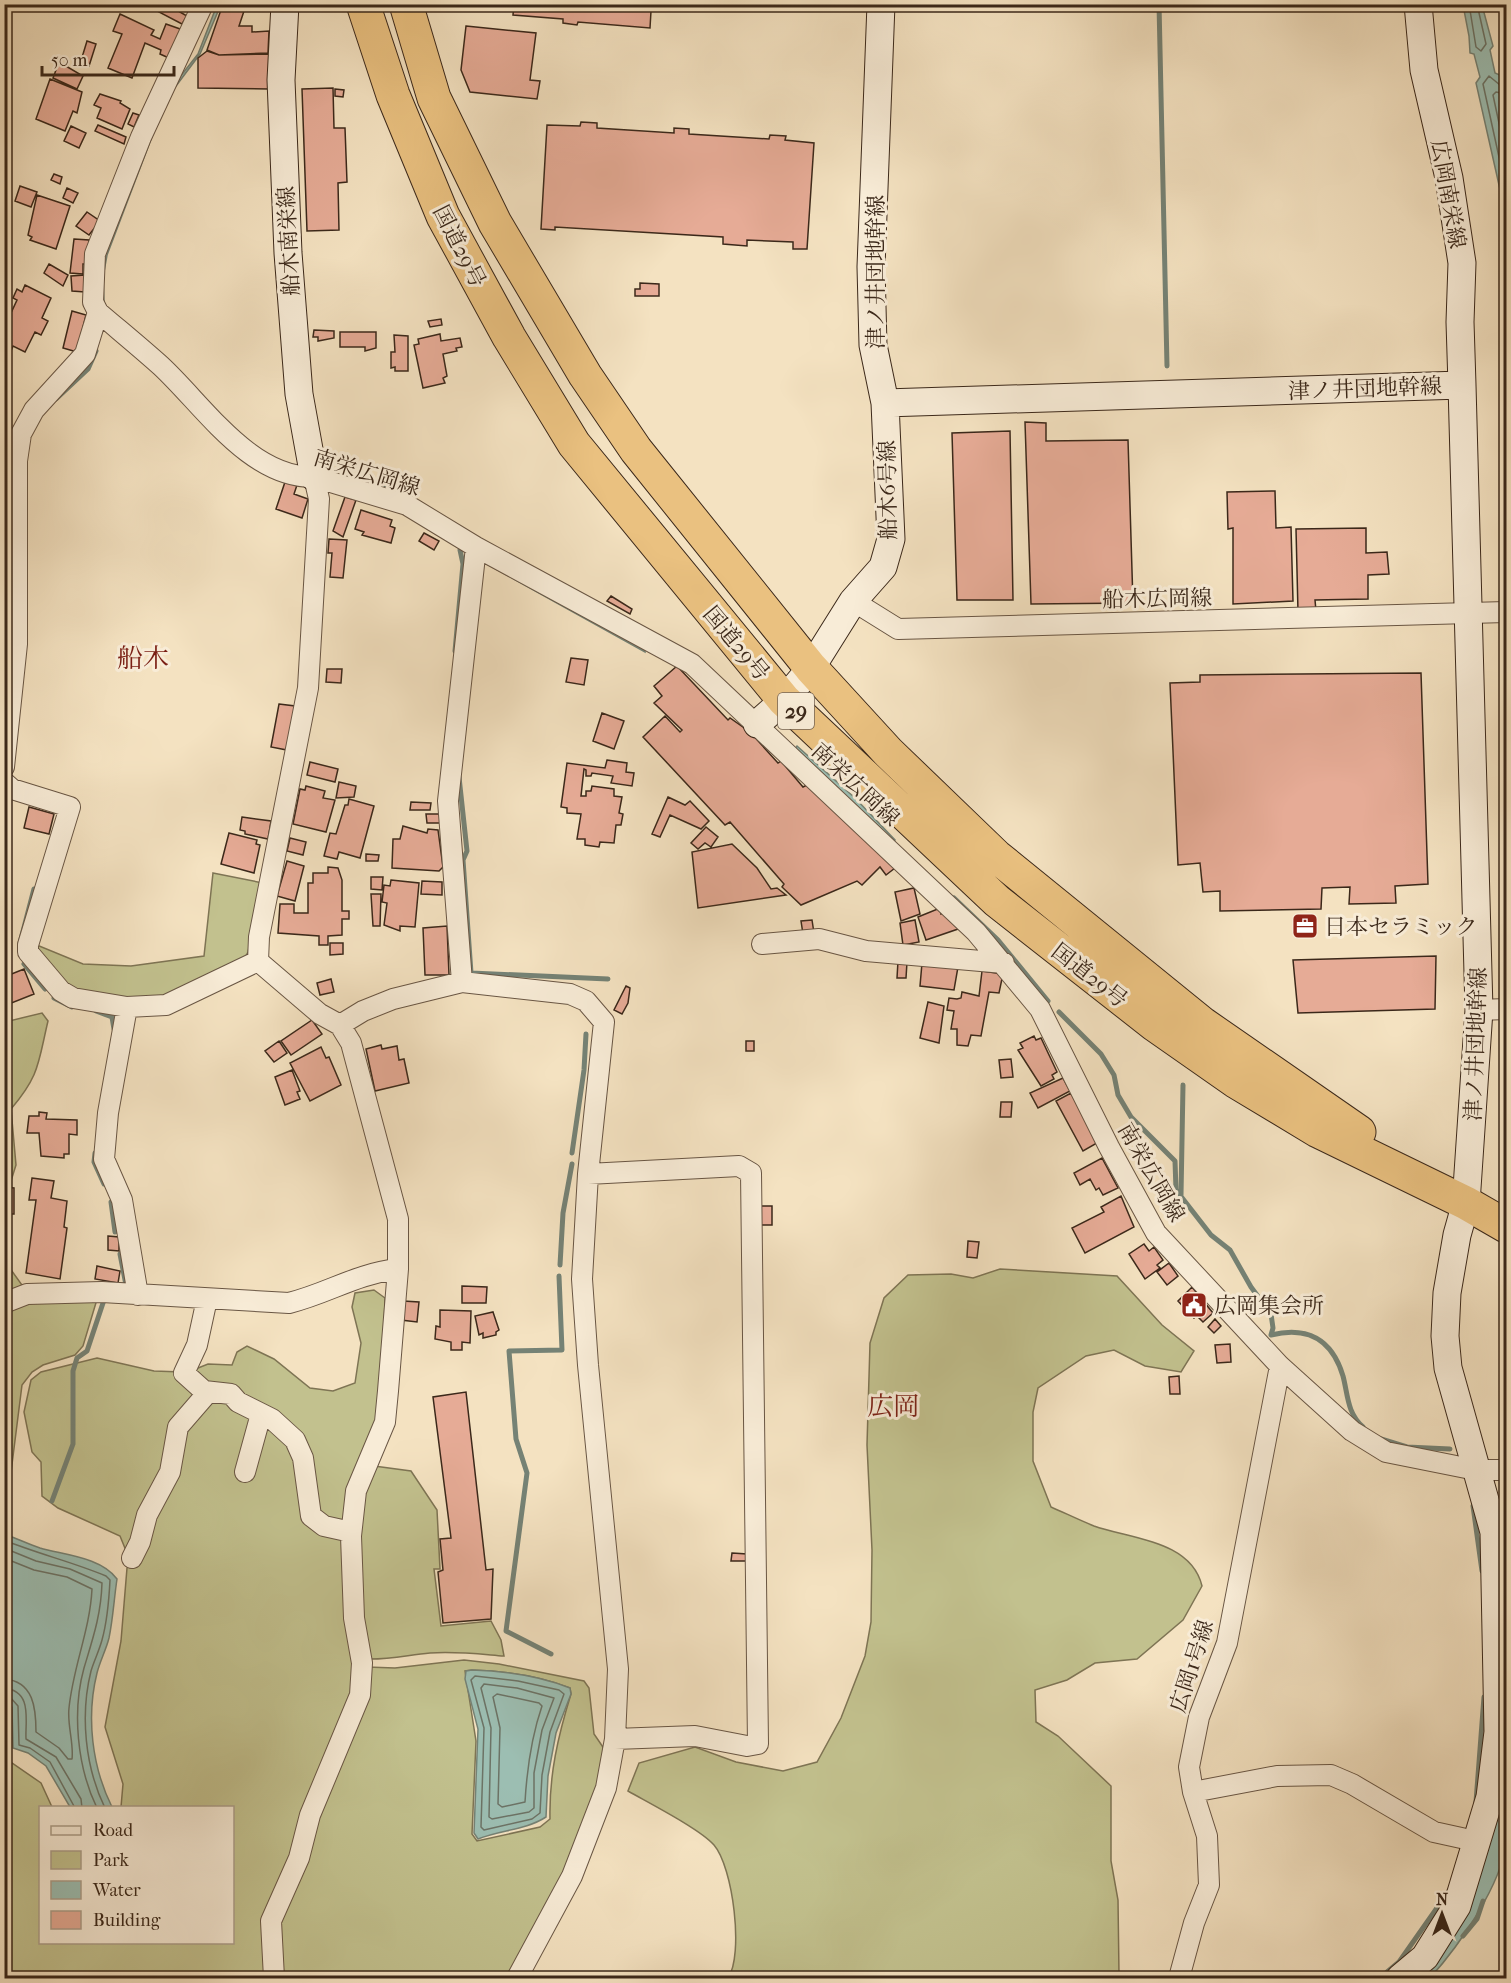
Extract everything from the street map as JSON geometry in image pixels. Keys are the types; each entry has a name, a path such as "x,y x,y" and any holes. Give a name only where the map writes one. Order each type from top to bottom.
{"highway":[{"name":"国道29号","path":"363,4 393,95 443,216 508,337 574,444 784,700 997,901 1155,1025 1235,1081 1318,1131 1466,1203 1506,1226"},
{"name":"国道29号","path":"406,4 434,98 495,223 585,375 636,450 811,668 888,752 996,856 1101,942 1203,1024 1466,1203"}],"street":[{"path":"4,767 17,644 17,461 21,434 34,410 85,354 98,312 93,302 95,254 141,137 203,4"},
{"name":"船木南栄線","path":"285,4 280,80 288,253 299,394 314,477"},
{"name":"津ノ井団地幹線","path":"881,4 871,267 873,345 885,403 1462,385 1479,1010 1466,1203 1456,1235 1446,1293 1445,1336 1448,1368 1494,1532 1498,1732 1490,1797 1457,1906 1425,1957 1400,1978"},
{"name":"広岡南栄線","path":"1418,4 1424,70 1449,178 1462,263 1460,322 1462,385"},
{"name":"南栄広岡線","path":"98,312 162,367 224,433 273,468 301,477 314,477 407,505 476,547 692,664 976,932 1004,963 1040,1009 1109,1147 1156,1233 1280,1366 1352,1431 1386,1452 1476,1470 1506,1470"},
{"name":"船木6号線","path":"757,724 784,700 811,668 853,601 884,567 891,539 885,403"},
{"path":"258,961 259,937 309,688 318,499 314,477"},
{"path":"462,982 448,801 476,547"},
{"name":"船木広岡線","path":"853,601 898,629 1470,615 1506,612"},
{"path":"4,782 12,789 70,807 28,952 61,991 73,998 127,1007 166,1005 258,961"},
{"path":"762,944 819,939 866,951 1004,963"},
{"path":"258,961 320,1014 339,1025 351,1043 398,1219 398,1269 385,1422 356,1491 351,1532 354,1618 362,1663 360,1695 310,1815 299,1858 271,1921 274,1978"},
{"path":"339,1025 363,1011 393,999 462,982 570,994 586,1001 604,1022 588,1174 582,1279 588,1365 618,1669 615,1738 606,1788 572,1876 517,1978"},
{"path":"127,1007 104,1145 104,1159 122,1200 138,1295"},
{"path":"1479,1010 1506,1009"},
{"path":"588,1174 739,1166 750,1173 758,1744 747,1746 695,1736 615,1738"},
{"path":"4,1303 27,1294 102,1292 289,1303 308,1299 363,1274 398,1269"},
{"path":"207,1299 196,1345 184,1373 204,1391 231,1394 238,1402 288,1432 303,1458 311,1516 324,1526 351,1532"},
{"name":"広岡1号線","path":"1179,1978 1194,1923 1209,1885 1207,1836 1193,1792 1190,1767 1198,1717 1227,1643 1280,1366"},
{"path":"132,1558 140,1542 147,1515 170,1472 178,1427 199,1404 204,1391"},
{"path":"244,1472 261,1414"},
{"path":"1193,1792 1277,1776 1331,1775 1352,1784 1434,1832 1475,1841"}],"green space":[{"path":"213,873 263,883 248,952 242,963 223,975 151,1000 70,992 32,943 83,964 131,966 204,956"},
{"path":"42,1013 48,1021 37,1068 28,1087 11,1109 16,1165 11,1181 5,1181 5,1022"},
{"path":"4,1260 27,1292 4,1300"},
{"path":"1000,1269 1117,1276 1162,1325 1194,1351 1181,1372 1145,1366 1114,1350 1086,1356 1038,1388 1033,1412 1033,1461 1051,1507 1094,1526 1172,1550 1186,1559 1196,1571 1202,1586 1183,1620 1137,1659 1095,1663 1067,1680 1035,1690 1036,1722 1058,1736 1111,1786 1111,1861 1118,1900 1119,1974 1117,1978 728,1978 733,1967 736,1932 731,1891 721,1856 714,1845 698,1832 628,1791 639,1763 695,1747 736,1762 783,1771 817,1762 841,1718 865,1656 871,1622 872,1550 867,1445 870,1343 884,1298 908,1275 951,1274 973,1278"},
{"path":"374,1290 385,1298 382,1400 347,1528 323,1522 299,1443 207,1389 188,1372 208,1364 232,1365 237,1352 247,1346 274,1359 310,1388 333,1391 355,1383 361,1343 352,1307 355,1293"},
{"path":"98,1296 83,1346 75,1355 43,1365 32,1372 22,1385 8,1496 5,1496 4,1307 8,1304"},
{"path":"97,1358 154,1371 182,1372 200,1391 129,1558 120,1536 58,1508 42,1496 41,1462 32,1452 24,1412 31,1380 41,1372"},
{"path":"208,1394 262,1417 288,1436 304,1501 346,1533 356,1684 291,1863 269,1978 5,1978 4,1751 5,1758 41,1783 52,1806 39,1806 39,1944 234,1944 234,1806 121,1806 123,1784 105,1727 121,1641 127,1568 133,1562 176,1450"},
{"path":"374,1466 411,1471 437,1510 440,1569 434,1569 441,1626 491,1621 501,1640 504,1656 439,1652 366,1659 358,1512"},
{"path":"464,1660 499,1664 584,1681 589,1688 594,1734 607,1753 586,1830 507,1978 281,1978 276,1931 367,1667 395,1668","holes":["465,1671 522,1675 570,1688 571,1694 555,1756 550,1819 540,1827 477,1841 472,1834 476,1741"]}],"water":[{"path":"217,5 220,5 219,9 200,54 173,90 153,134 107,255 103,277 104,301 101,301 100,276 104,254 150,134 172,87 198,54"},
{"path":"1463,5 1482,5 1493,46 1490,50 1495,73 1502,76 1503,81 1506,80 1506,216 1476,83 1480,77 1474,54 1470,53"},
{"path":"487,561 645,650 645,652 485,563"},
{"path":"797,746 855,798 895,840 893,845 794,750"},
{"path":"1503,1273 1506,1273 1506,1438 1504,1439"},
{"path":"4,1534 40,1548 92,1561 110,1572 117,1579 112,1624 97,1673 92,1724 96,1759 105,1792 112,1806 69,1806 46,1766 28,1753 13,1748 12,1707 4,1700"},
{"path":"466,1671 509,1673 547,1680 570,1688 571,1694 556,1733 548,1776 546,1817 530,1825 478,1839 474,1833 478,1729 465,1679"},
{"path":"1506,1782 1507,1834 1503,1859 1488,1896 1465,1933 1430,1978 1417,1978 1481,1868 1503,1802 1500,1799"}],"building":[{"path":"160,4 166,4 187,16 182,24 157,11"},
{"path":"223,4 245,8 239,26 252,26 252,32 269,31 268,53 219,55 207,50"},
{"path":"514,4 648,4 647,11 651,11 650,28 578,22 577,25 563,23 563,19 513,15"},
{"path":"120,14 154,30 151,35 160,39 166,24 183,30 171,59 160,54 161,50 145,43 132,78 108,68 122,34 113,31"},
{"path":"466,26 536,33 530,80 540,81 537,99 470,92 461,70"},
{"path":"87,41 96,44 89,66 80,64"},
{"path":"207,51 219,55 269,54 269,89 198,88 198,58"},
{"path":"59,62 83,76 77,89 53,78"},
{"path":"50,79 82,92 77,113 73,111 65,131 36,119"},
{"path":"333,88 334,128 345,128 347,182 338,183 339,230 307,231 302,89"},
{"path":"335,89 344,90 343,97 335,96"},
{"path":"100,94 121,101 120,103 130,109 122,129 97,118 101,108 94,105"},
{"path":"133,113 139,115 134,127 128,124"},
{"path":"581,122 597,123 597,128 674,133 674,128 689,129 689,134 769,139 770,135 786,136 785,140 814,143 807,249 793,249 793,242 747,240 747,246 723,244 723,237 555,227 555,230 541,229 547,125 580,126"},
{"path":"98,125 126,137 124,144 95,131"},
{"path":"71,126 86,133 79,148 64,141"},
{"path":"54,174 62,177 60,184 51,180"},
{"path":"20,186 37,192 31,207 15,201"},
{"path":"67,188 78,193 73,203 63,198"},
{"path":"37,195 70,206 56,249 30,240 32,237 28,235"},
{"path":"87,212 100,221 89,235 76,226"},
{"path":"74,239 89,240 87,264 83,264 83,274 70,273"},
{"path":"49,264 68,275 63,286 44,273"},
{"path":"85,275 85,292 72,291 71,276"},
{"path":"640,283 659,284 659,296 635,296 635,289 640,289"},
{"path":"25,285 51,298 42,318 48,321 41,335 35,332 25,352 13,346 11,351 4,347 4,328 17,300 13,298 17,289 22,292"},
{"path":"72,311 86,315 77,352 63,348"},
{"path":"441,319 442,325 430,327 428,321"},
{"path":"314,330 334,331 334,338 318,341 318,337 313,337"},
{"path":"340,332 376,332 376,348 365,351 365,347 340,347"},
{"path":"440,334 441,341 460,338 462,347 456,348 457,351 443,354 447,376 443,378 445,383 423,388 414,345 419,344 418,339"},
{"path":"394,335 408,336 408,371 395,371 395,367 391,368 391,352 395,352"},
{"path":"1025,422 1046,423 1046,441 1128,440 1133,603 1031,604"},
{"path":"1010,431 1013,600 957,600 952,433"},
{"path":"285,482 297,485 294,494 308,499 302,518 276,509"},
{"path":"1275,491 1276,528 1291,527 1293,601 1233,604 1233,528 1228,529 1227,492"},
{"path":"345,497 356,500 343,537 333,531"},
{"path":"361,510 392,520 390,526 395,528 391,543 362,535 364,532 355,529"},
{"path":"1366,528 1366,553 1387,552 1389,574 1368,575 1368,599 1315,600 1316,611 1298,612 1296,529"},
{"path":"424,533 439,541 434,550 419,541"},
{"path":"329,539 347,540 343,578 330,577 332,553 328,553"},
{"path":"611,596 632,609 630,614 607,601"},
{"path":"571,658 588,660 584,685 566,682"},
{"path":"677,666 728,720 730,718 750,732 778,763 781,761 803,787 809,784 895,868 886,875 880,867 862,885 857,881 801,905 782,887 784,884 730,822 725,825 643,737 665,716 680,732 682,730 654,703 662,696 654,686"},
{"path":"327,669 342,669 341,683 326,682"},
{"path":"1421,673 1428,884 1395,886 1396,903 1349,904 1350,887 1322,888 1321,909 1220,911 1220,891 1203,892 1200,863 1178,865 1170,683 1200,682 1200,675"},
{"path":"279,704 295,706 287,750 271,747"},
{"path":"602,713 624,721 614,749 593,741"},
{"path":"607,760 627,763 626,772 634,773 632,786 611,783 613,776 592,773 591,776 586,776 584,769 581,796 586,796 586,791 591,791 592,786 614,789 614,796 622,797 619,813 623,814 621,825 616,825 614,843 600,842 599,847 585,845 585,839 577,839 581,814 567,813 567,808 561,807 567,763 605,768"},
{"path":"310,762 338,769 335,782 307,775"},
{"path":"339,782 356,786 354,797 336,798"},
{"path":"306,786 325,791 323,798 335,800 326,832 293,824 300,789 305,790"},
{"path":"668,797 685,805 690,801 709,821 701,829 670,815 660,837 652,834"},
{"path":"349,799 374,806 360,858 339,852 337,859 324,856 330,833 336,834"},
{"path":"411,802 431,803 430,810 410,810"},
{"path":"29,807 54,814 49,834 24,828"},
{"path":"426,814 440,814 440,823 427,823"},
{"path":"242,817 271,821 268,839 245,834 245,831 240,830"},
{"path":"403,826 427,833 428,829 438,830 443,867 439,871 392,868 393,839 400,839"},
{"path":"706,827 718,837 711,847 705,843 698,849 691,843"},
{"path":"229,833 257,840 256,844 260,845 254,873 221,864"},
{"path":"290,838 306,842 303,855 287,851"},
{"path":"732,844 757,868 771,889 777,888 786,895 698,908 692,852"},
{"path":"366,854 379,855 378,861 366,861"},
{"path":"4,861 9,863 4,889"},
{"path":"287,861 304,866 295,901 277,896"},
{"path":"328,867 338,868 342,880 342,911 349,911 349,919 342,919 342,935 328,936 328,945 319,945 319,936 278,933 280,904 294,904 294,913 308,913 308,883 313,883 313,873 328,873"},
{"path":"371,877 383,877 382,890 371,889"},
{"path":"391,880 419,883 415,927 400,926 400,931 384,925 387,903 382,902 384,885 390,886"},
{"path":"422,881 442,882 442,895 421,894"},
{"path":"914,888 920,914 901,921 895,892"},
{"path":"371,894 381,894 380,926 373,926"},
{"path":"940,908 941,914 946,912 958,929 926,940 918,917"},
{"path":"812,920 814,933 803,934 801,921"},
{"path":"915,920 919,942 903,945 900,923"},
{"path":"447,926 449,975 425,975 423,928"},
{"path":"330,943 343,943 343,954 330,955"},
{"path":"1436,956 1435,1009 1298,1013 1293,960"},
{"path":"898,961 907,962 906,978 897,978"},
{"path":"922,963 958,967 954,990 920,986"},
{"path":"24,969 34,994 4,1006 4,977"},
{"path":"982,971 1003,974 999,993 989,992 981,1036 971,1035 968,1046 957,1045 957,1029 951,1029 954,1011 947,1010 949,998 961,998 962,992 979,996"},
{"path":"331,979 334,992 320,995 317,983"},
{"path":"626,986 630,988 628,1003 622,1014 614,1010"},
{"path":"928,1002 944,1006 939,1043 920,1038"},
{"path":"312,1020 322,1034 291,1055 281,1041"},
{"path":"1034,1036 1036,1040 1041,1038 1057,1072 1052,1075 1054,1079 1041,1086 1018,1050 1023,1048 1020,1043"},
{"path":"279,1041 287,1053 274,1062 265,1051"},
{"path":"746,1041 754,1041 754,1051 746,1051"},
{"path":"381,1045 382,1049 397,1046 399,1060 404,1059 409,1083 375,1091 366,1049"},
{"path":"321,1047 326,1058 329,1057 341,1085 310,1101 290,1063"},
{"path":"1011,1059 1013,1077 1001,1078 999,1060"},
{"path":"292,1070 300,1091 297,1092 300,1099 285,1105 275,1077"},
{"path":"1063,1078 1070,1091 1038,1108 1030,1093"},
{"path":"1071,1093 1097,1143 1083,1151 1056,1101"},
{"path":"1001,1102 1012,1102 1011,1117 1000,1117"},
{"path":"39,1112 47,1113 46,1119 77,1120 77,1135 69,1134 69,1154 64,1154 64,1158 41,1156 39,1133 27,1133 29,1116 39,1116"},
{"path":"1102,1158 1118,1188 1103,1195 1099,1188 1096,1190 1090,1179 1080,1185 1074,1173"},
{"path":"32,1178 54,1181 51,1198 67,1201 64,1227 67,1228 60,1279 26,1273 36,1200 29,1200"},
{"path":"4,1187 14,1188 14,1214 5,1214"},
{"path":"1121,1196 1134,1227 1085,1253 1072,1228 1104,1212 1101,1207"},
{"path":"759,1206 772,1206 772,1225 759,1225"},
{"path":"108,1236 119,1237 119,1251 108,1250"},
{"path":"968,1241 979,1242 977,1258 967,1257"},
{"path":"1144,1244 1149,1251 1154,1247 1163,1260 1157,1265 1160,1268 1145,1279 1129,1254"},
{"path":"1169,1263 1178,1276 1167,1285 1157,1272"},
{"path":"97,1266 120,1271 118,1283 95,1279"},
{"path":"462,1286 487,1287 486,1303 462,1303"},
{"path":"1192,1287 1213,1313 1203,1322 1197,1316 1194,1318 1178,1301"},
{"path":"403,1301 419,1302 417,1322 401,1320"},
{"path":"440,1310 471,1311 470,1343 462,1342 462,1350 451,1350 451,1342 435,1339 436,1326 440,1327"},
{"path":"493,1312 499,1330 496,1335 483,1338 483,1333 479,1335 475,1316"},
{"path":"1215,1319 1221,1326 1214,1333 1208,1327"},
{"path":"1230,1344 1231,1362 1217,1363 1215,1345"},
{"path":"1179,1376 1180,1394 1170,1394 1169,1377"},
{"path":"466,1392 486,1570 493,1569 491,1619 443,1623 438,1572 443,1570 440,1539 451,1538 433,1397"},
{"path":"732,1553 747,1554 746,1561 731,1561"}],"waterway":[{"path":"1159,4 1167,366"},
{"path":"56,399 88,369 96,351"},
{"path":"349,476 393,491"},
{"path":"455,651 463,564 460,550"},
{"path":"459,777 467,851 463,860 471,973 608,979"},
{"path":"20,943 34,889"},
{"path":"954,898 998,940 1048,1001"},
{"path":"24,964 45,989"},
{"path":"54,998 72,1007"},
{"path":"96,1011 112,1017 114,1029"},
{"path":"1059,1012 1101,1054 1114,1075 1118,1095 1131,1117 1175,1161 1176,1190 1211,1235 1230,1250 1251,1287 1271,1314 1273,1328 1271,1335 1296,1332 1307,1334 1325,1344 1338,1363 1351,1410 1363,1427"},
{"path":"572,1153 584,1070 586,1034"},
{"path":"1181,1195 1183,1085"},
{"path":"95,1153 94,1162 104,1184"},
{"path":"560,1265 563,1213 572,1164"},
{"path":"111,1202 115,1232"},
{"path":"120,1254 126,1285 122,1285"},
{"path":"551,1654 506,1631 527,1473 516,1439 509,1351 562,1350 559,1276"},
{"path":"52,1501 73,1444 73,1371 77,1358 87,1351 104,1300"},
{"path":"1381,1439 1407,1447 1450,1449"},
{"path":"1473,1506 1482,1571"},
{"path":"1476,1802 1484,1697"},
{"path":"1380,1978 1399,1962 1451,1888"},
{"path":"1463,1936 1477,1919 1483,1901"}],"place":[{"name":"日本セラミック","path":"1305,926"},
{"name":"広岡集会所","path":"1194,1305"}],"district":[{"name":"船木","path":"143,658"},
{"name":"広岡","path":"893,1406"}]}
